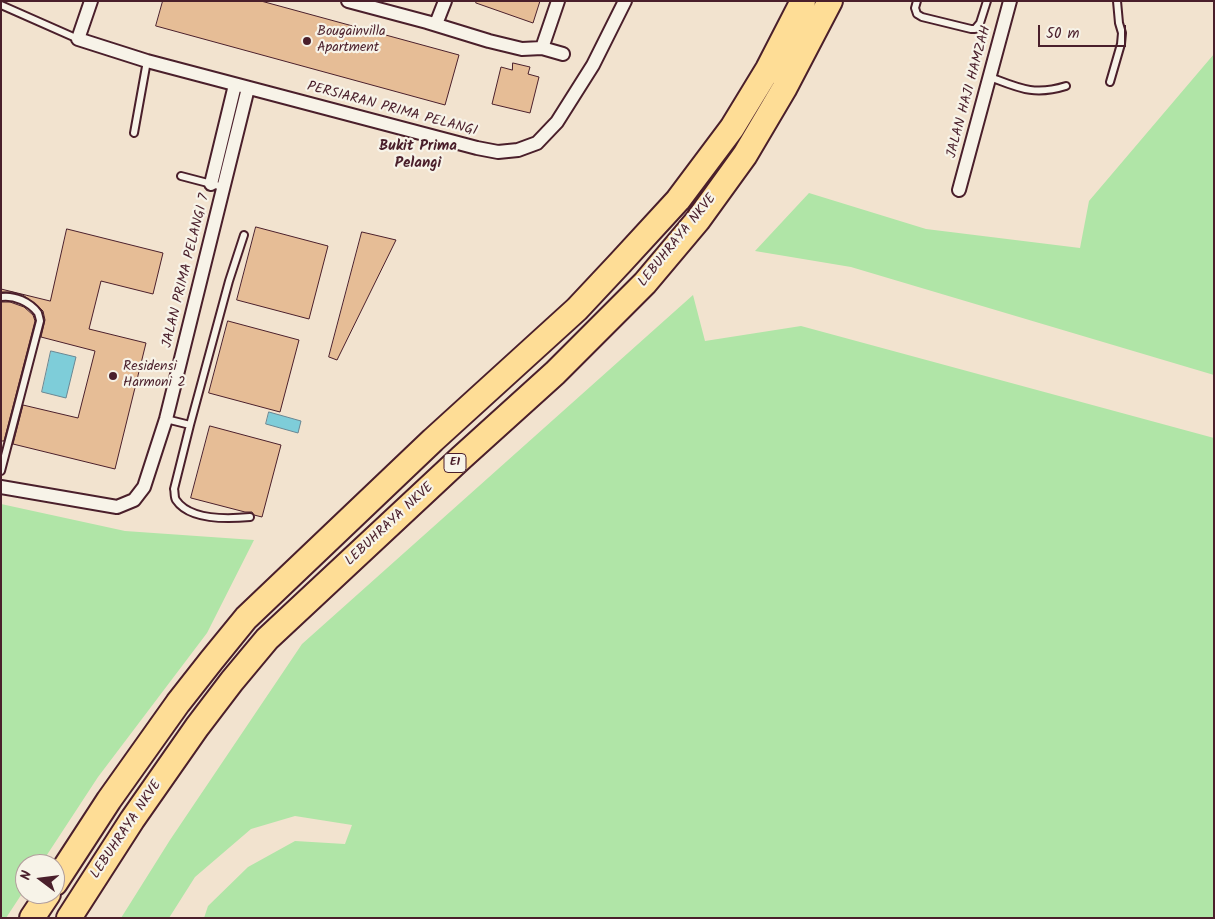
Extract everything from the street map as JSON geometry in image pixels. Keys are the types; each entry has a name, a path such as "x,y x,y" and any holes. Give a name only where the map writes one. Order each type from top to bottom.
{"highway":[{"name":"LEBUHRAYA NKVE","path":"65,868 109,800 178,703 246,618 433,440 577,309 678,200 732,128 768,69 802,1"},
{"name":"LEBUHRAYA NKVE","path":"69,918 132,820 197,727 267,639 460,458 555,373 645,283 698,220 745,155 784,89 830,1"},
{"path":"32,918 41,904"}],"street":[{"path":"78,39 92,1"},
{"path":"348,1 436,24 489,41 522,49 542,48 563,54"},
{"path":"436,24 444,1"},
{"path":"542,48 558,1"},
{"name":"PERSIARAN PRIMA PELANGI","path":"78,39 147,61 498,152 518,150 537,143 557,122 593,65 625,1"},
{"name":"JALAN HAJI HAMZAH","path":"959,190 1010,1"},
{"name":"JALAN PRIMA PELANGI 7","path":"1,487 117,507 134,500 144,487 166,418 217,185 242,86"}],"lane":[{"path":"917,1 915,8 917,14 922,17 974,29 980,22 987,1"},
{"path":"1110,82 1122,39 1116,1"},
{"path":"1,5 78,39"},
{"path":"134,133 147,61"},
{"path":"990,77 1034,91 1054,90 1066,86"},
{"path":"181,176 217,185"},
{"path":"244,235 190,425 174,489 175,499 196,514 227,519 250,517"},
{"path":"1,297 8,296 24,301 38,313 40,321 1,471"},
{"path":"166,418 190,425"}],"green space":[{"path":"1214,54 1214,375 851,267 755,251 809,193 926,229 1080,248 1089,201"},
{"path":"693,295 705,341 801,326 1214,438 1214,918 204,918 208,906 248,867 295,841 345,844 352,825 295,816 251,829 195,877 169,918 121,918 170,840 302,644"},
{"path":"1,504 125,531 254,540 207,633 98,777 48,854 15,854 15,904 6,918 1,918"}],"water":[{"path":"51,351 76,357 66,398 42,392"},
{"path":"269,412 301,421 298,433 266,424"}],"building":[{"name":"Bougainvilla Apartment","path":"163,1 261,1 459,55 445,105 156,26"},
{"path":"477,1 540,1 533,23 476,3"},
{"path":"513,63 530,67 528,74 539,77 530,113 492,104 501,67 512,70"},
{"path":"256,227 328,246 309,319 237,300"},
{"name":"Residensi Harmoni 2","path":"67,229 163,253 153,294 101,281 89,329 146,343 115,469 13,444 23,405 78,418 95,351 41,337 45,320 43,311 23,295 1,292 1,289 50,301"},
{"path":"362,232 396,240 337,360 329,357"},
{"path":"1,302 10,302 24,307 33,315 35,321 4,441 1,441"},
{"path":"228,321 299,340 280,412 209,393"},
{"path":"210,426 281,445 262,517 254,515 252,512 245,512 191,498"}],"place":[{"name":"Bougainvilla Apartment","path":"307,41"},
{"name":"Residensi Harmoni 2","path":"113,376"}],"district":[{"name":"Bukit Prima Pelangi","path":"418,156"}]}
